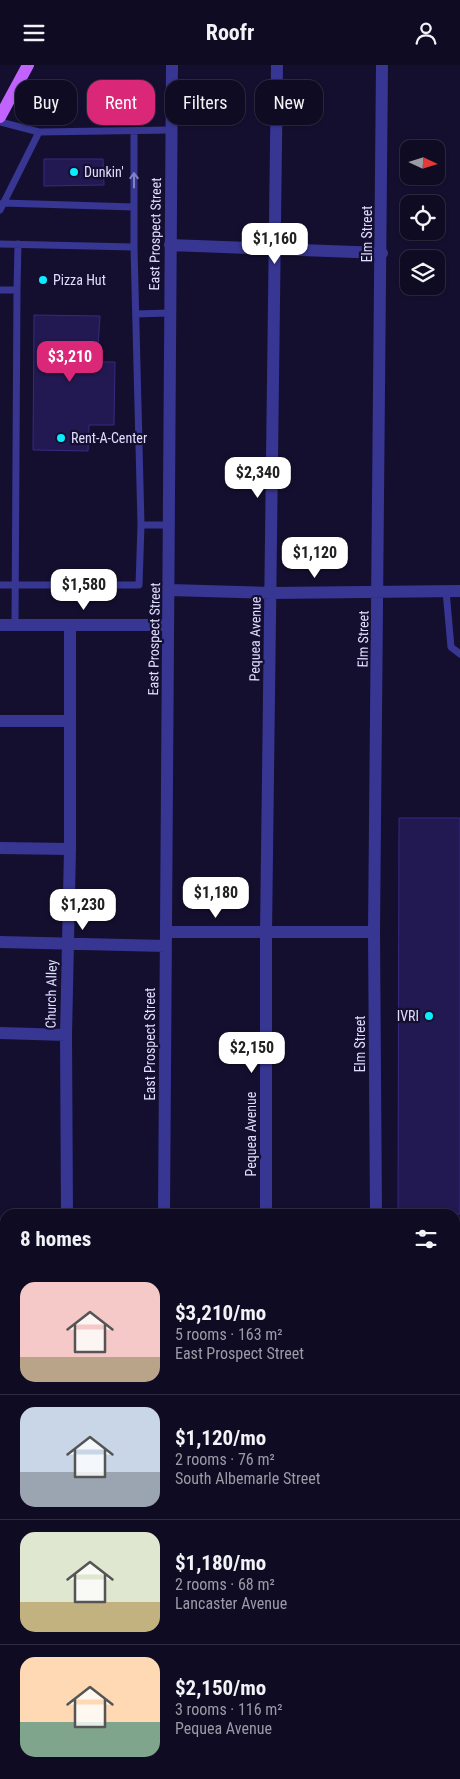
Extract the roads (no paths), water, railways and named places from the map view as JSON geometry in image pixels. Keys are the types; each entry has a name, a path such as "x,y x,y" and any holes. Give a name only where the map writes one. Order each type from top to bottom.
{"main road":[{"path":"0,117 28,65"}],"street":[{"name":"East Prospect Street","path":"164,1209 168,625 170,590 172,65"},
{"name":"Pequea Avenue","path":"266,1209 266,933 277,65"},
{"name":"Elm Street","path":"376,1209 374,932 382,253 382,65"},
{"path":"170,245 275,251 382,253"},
{"path":"170,590 271,593 460,591"},
{"path":"0,625 168,625"},
{"name":"Church Alley","path":"67,1209 66,945 70,849 70,625"},
{"path":"0,721 69,721"},
{"path":"0,849 70,849"},
{"path":"166,933 374,932"},
{"path":"0,942 166,946"},
{"path":"0,1033 66,1035"}],"lane":[{"path":"0,122 39,132 171,130"},
{"path":"0,585 139,585 141,525 134,247 134,131"},
{"path":"39,132 2,207 134,207"},
{"path":"0,244 134,247"},
{"path":"15,625 18,244"},
{"path":"0,290 17,290"},
{"path":"136,314 170,313"},
{"path":"141,525 169,525"},
{"path":"446,591 451,647 460,654"}],"place":[{"name":"Dunkin'","path":"74,172"},
{"name":"Pizza Hut","path":"43,280"},
{"name":"Rent-A-Center","path":"61,438"},
{"name":"IVRI","path":"429,1016"}]}
